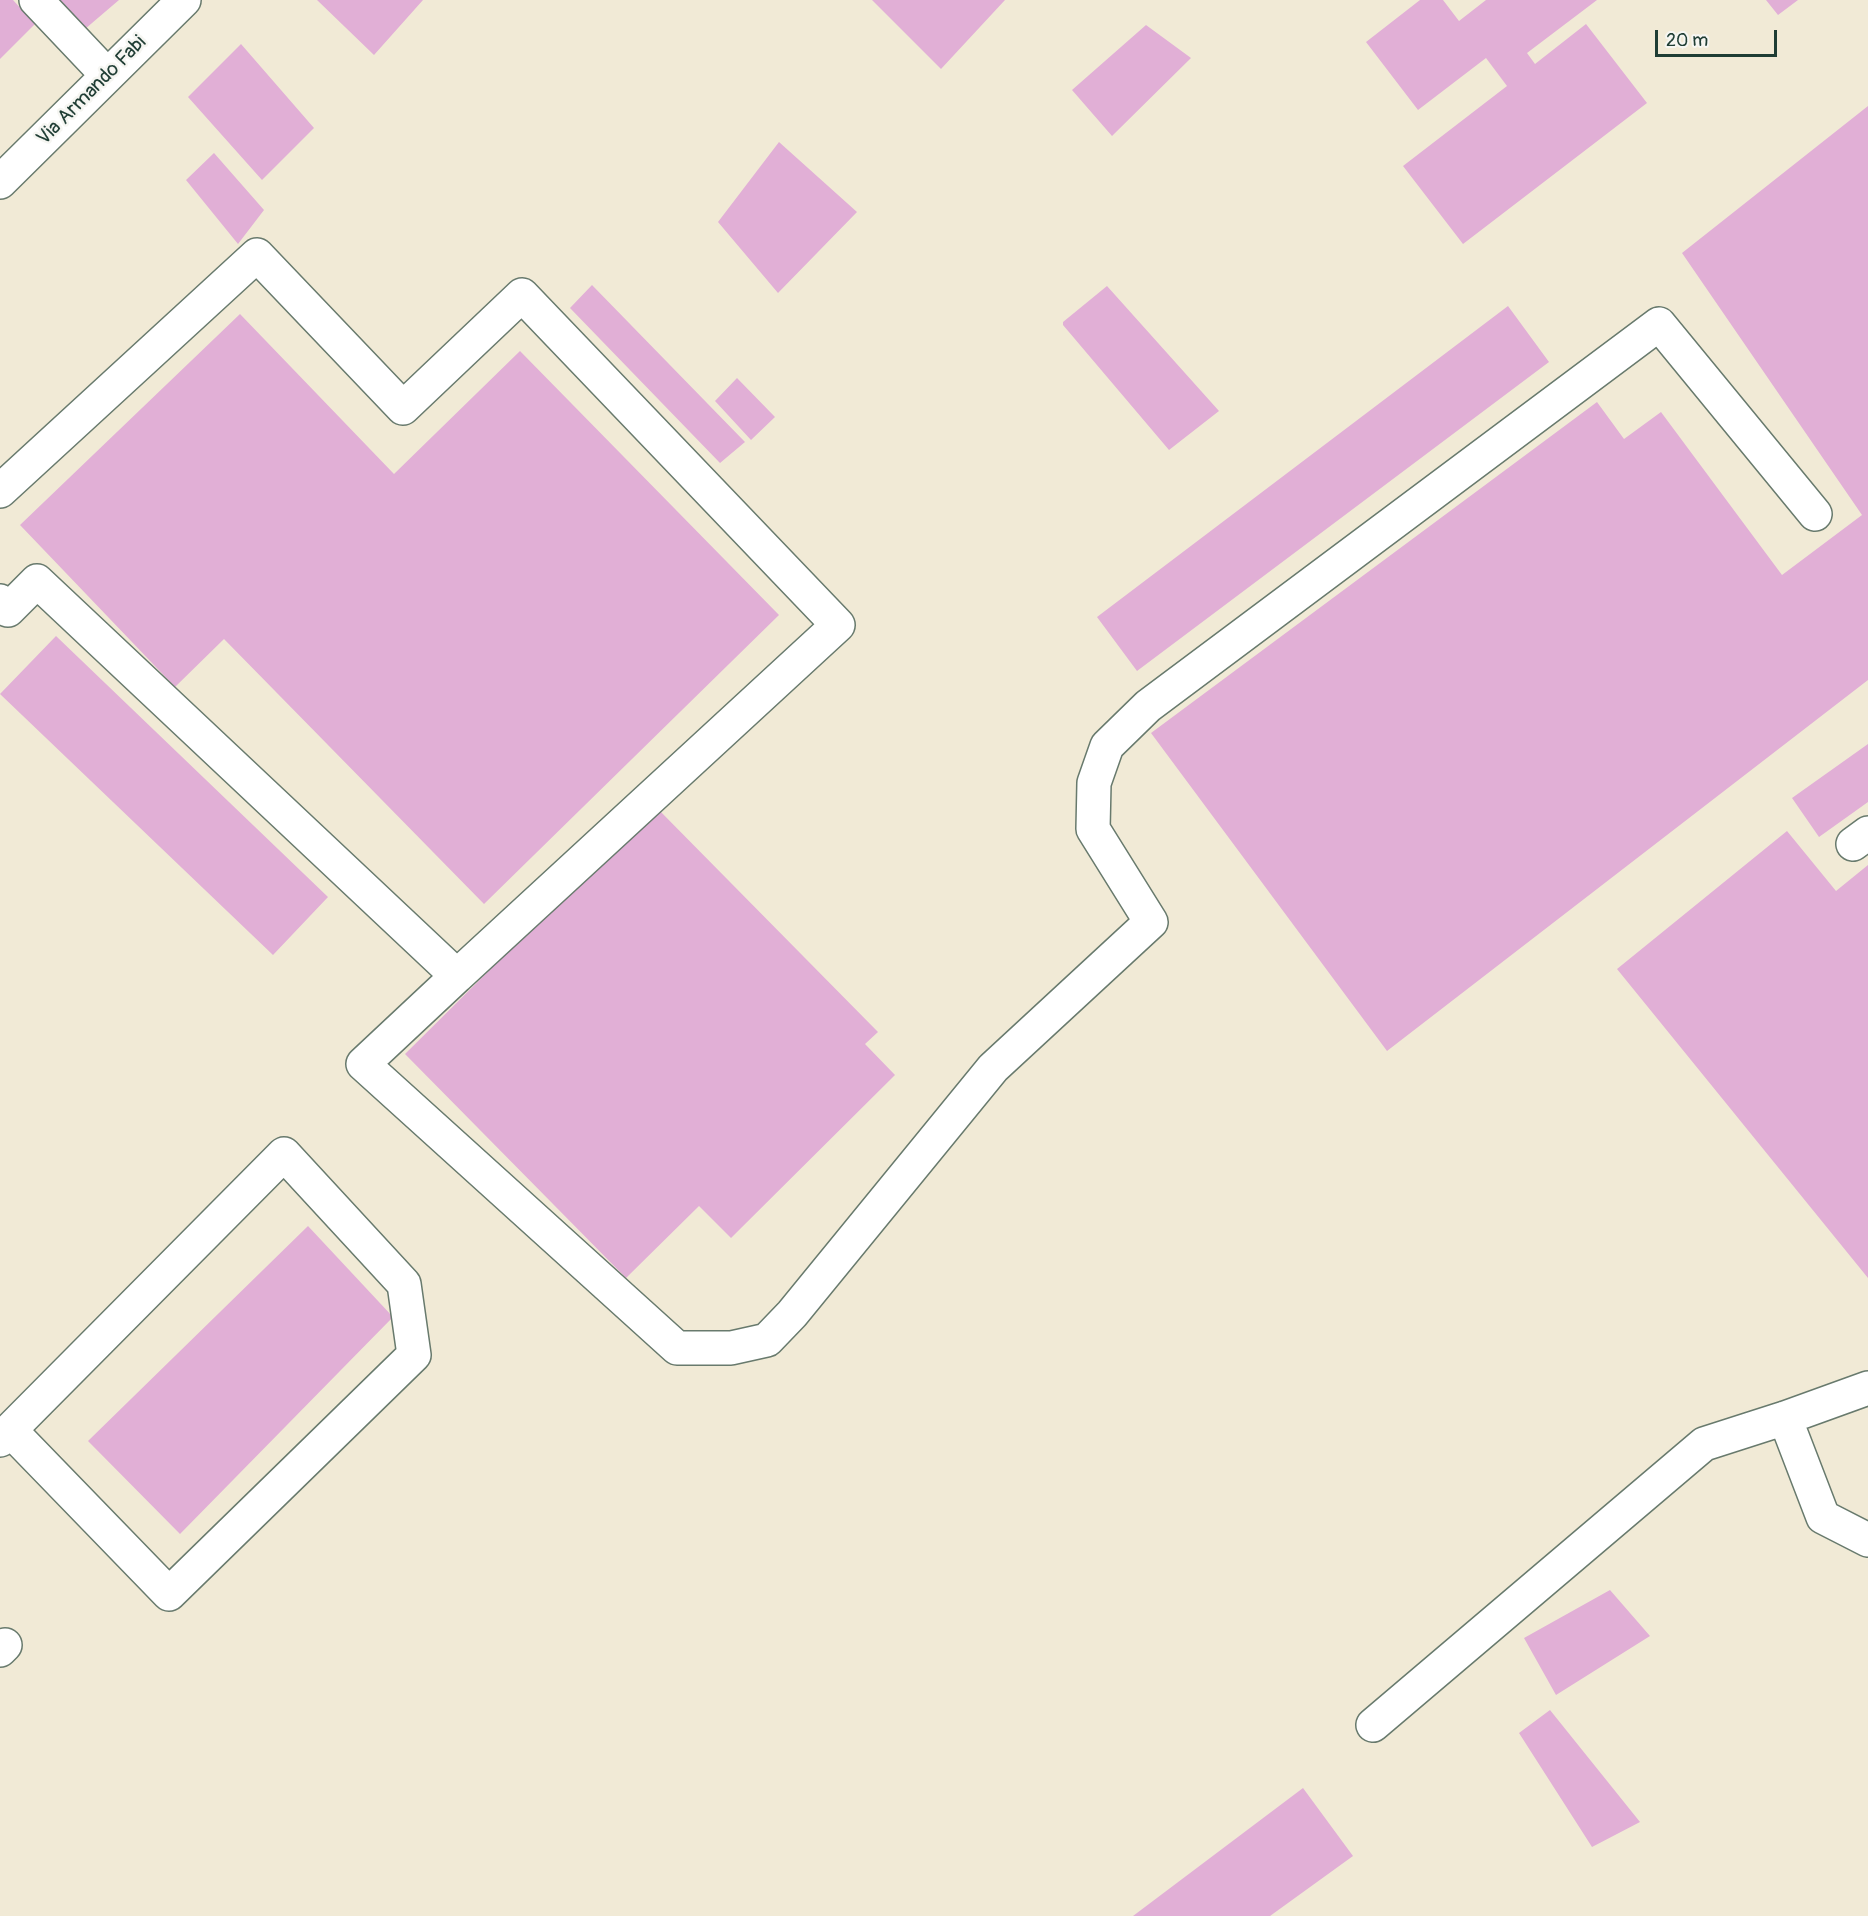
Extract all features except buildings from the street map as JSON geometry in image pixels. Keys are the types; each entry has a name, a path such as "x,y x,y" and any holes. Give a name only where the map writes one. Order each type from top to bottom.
{"street":[{"path":"36,0 107,75"},
{"name":"Via Armando Fabi","path":"0,182 184,0"},
{"path":"0,491 257,255 403,408 522,295 838,625 363,1064 677,1348 731,1348 766,1340 792,1314 993,1068 1151,922 1093,829 1094,783 1107,746 1148,706 1659,324 1815,514"},
{"path":"0,601 8,610 37,581 457,976"},
{"path":"284,1154 404,1284 414,1355 169,1594 5,1435 284,1154"},
{"path":"1373,1725 1704,1444 1868,1388"},
{"path":"1785,1418 1822,1517 1868,1540"}]}
